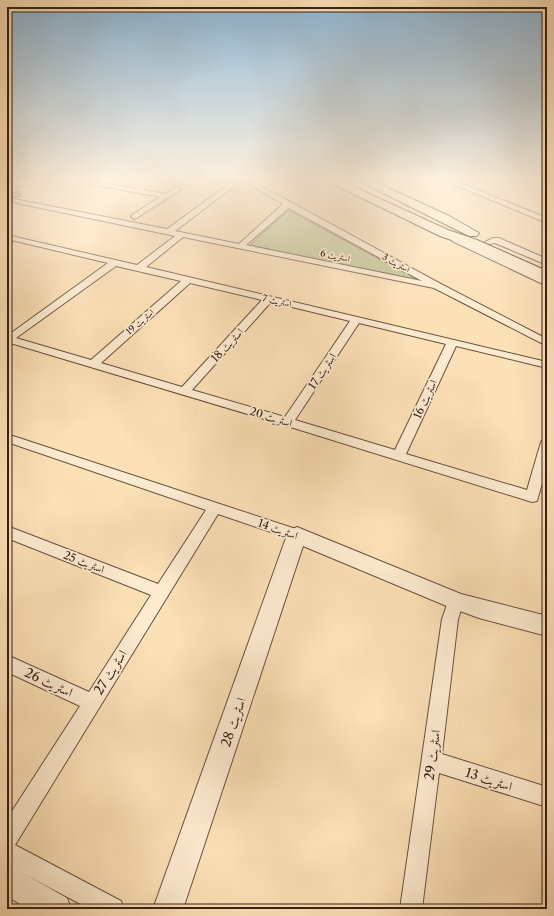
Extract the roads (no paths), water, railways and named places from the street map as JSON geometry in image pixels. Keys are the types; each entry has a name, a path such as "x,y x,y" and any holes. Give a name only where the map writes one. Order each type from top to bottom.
{"main road":[{"path":"424,224 444,233 473,242"},
{"path":"434,224 547,276"},
{"path":"448,224 547,269"},
{"path":"456,224 489,242"}],"street":[{"name":"اسٹریٹ 6","path":"133,224 428,286 436,285"},
{"path":"170,231 180,224"},
{"path":"240,246 265,224"},
{"name":"اسٹریٹ 3","path":"322,224 547,343"},
{"path":"444,233 547,283"},
{"path":"139,268 182,234"},
{"name":"اسٹریٹ 7","path":"7,237 547,365"},
{"path":"489,242 496,240 547,262"},
{"path":"8,339 114,263"},
{"name":"اسٹریٹ 19","path":"92,365 188,280"},
{"name":"اسٹریٹ 18","path":"184,390 269,299"},
{"name":"اسٹریٹ 17","path":"288,422 356,320"},
{"name":"اسٹریٹ 20","path":"8,339 92,365 184,390 532,497 547,442"},
{"name":"اسٹریٹ 16","path":"399,456 452,343"},
{"name":"اسٹریٹ 14","path":"7,438 297,535 456,601 479,609 547,626"},
{"name":"اسٹریٹ 27","path":"7,838 91,702 215,507"},
{"name":"اسٹریٹ 25","path":"7,532 161,592"},
{"name":"اسٹریٹ 28","path":"168,909 297,535"},
{"name":"اسٹریٹ 29","path":"411,909 450,619 456,601"},
{"name":"اسٹریٹ 26","path":"7,663 91,702"},
{"name":"اسٹریٹ 13","path":"432,761 547,797"},
{"path":"7,853 113,909"},
{"path":"7,879 56,909"}]}
